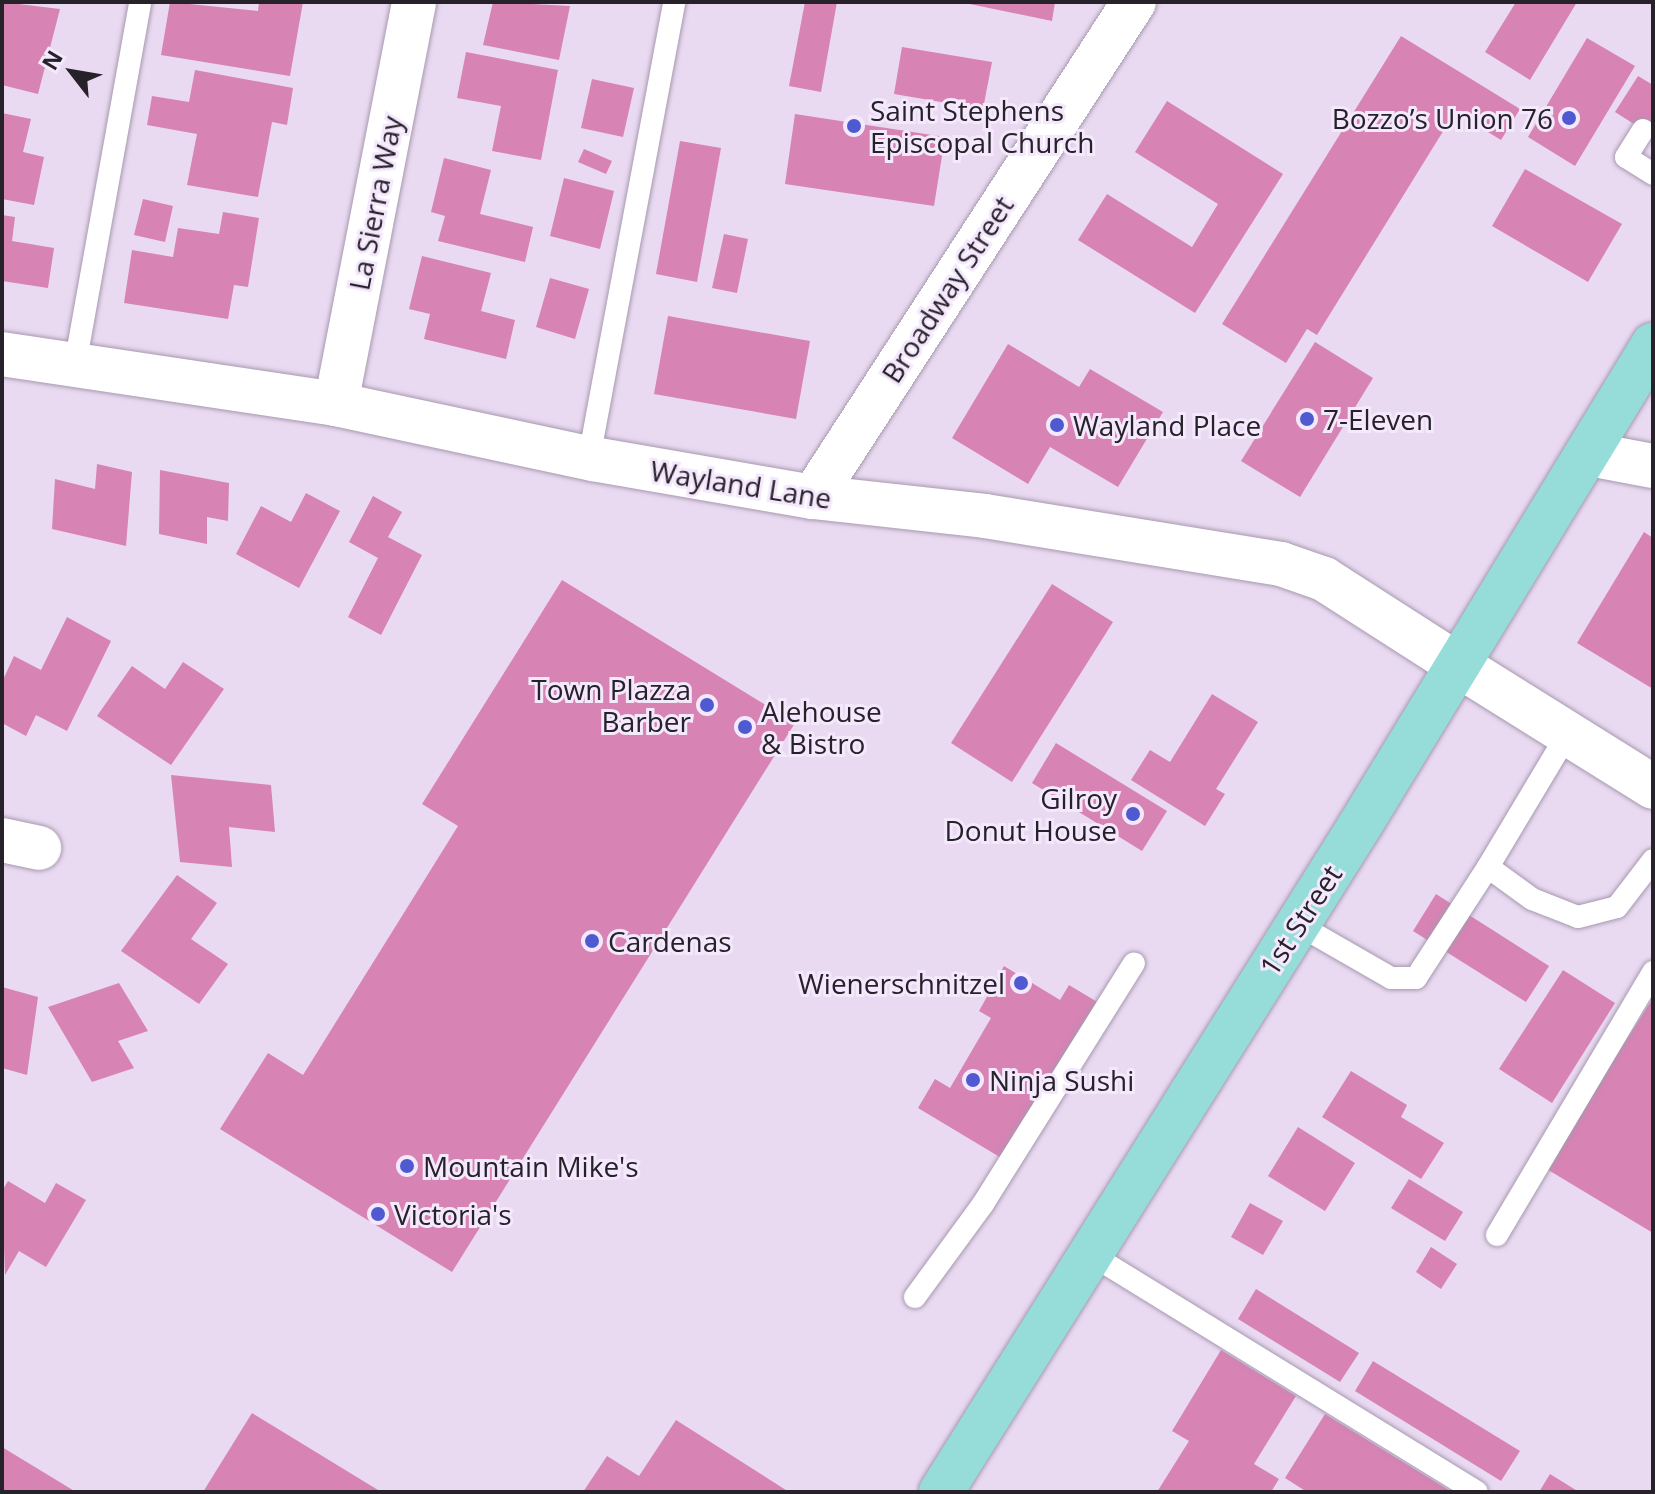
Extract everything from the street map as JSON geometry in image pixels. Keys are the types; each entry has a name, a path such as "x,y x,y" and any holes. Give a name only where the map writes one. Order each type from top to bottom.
{"main road":[{"name":"1st Street","path":"941,1492 1589,454 1653,345"}],"street":[{"name":"La Sierra Way","path":"336,404 414,2"},
{"name":"Broadway Street","path":"813,497 1134,2"},
{"name":"Wayland Lane","path":"2,354 336,404 589,458 813,497 985,516 1281,564 1324,579 1653,787"},
{"path":"1589,454 1653,466"}],"lane":[{"path":"75,365 140,2"},
{"path":"589,458 674,2"},
{"path":"1643,130 1626,157 1653,174"},
{"path":"1297,924 1391,978 1416,978 1488,867 1567,735"},
{"path":"1488,867 1532,899 1578,917 1617,907 1653,860"},
{"path":"915,1297 983,1204 1134,963"},
{"path":"1497,1235 1653,972"},
{"path":"1090,1254 1477,1492"}],"building":[{"path":"2,2 60,9 38,94 2,85"},
{"path":"170,2 258,11 259,2 303,2 290,76 161,55"},
{"path":"493,2 570,6 559,60 483,45"},
{"path":"805,2 837,2 821,92 789,86"},
{"path":"960,2 1055,2 1052,21"},
{"path":"1516,2 1577,2 1530,80 1485,52"},
{"path":"1401,36 1520,109 1501,140 1455,112 1317,335 1307,329 1286,363 1222,324"},
{"path":"1587,38 1635,66 1575,166 1528,137"},
{"path":"902,47 992,62 983,109 894,94"},
{"path":"466,52 558,70 541,160 492,151 501,106 457,98"},
{"path":"195,70 293,88 287,125 272,122 258,197 187,185 197,134 147,125 152,96 189,102"},
{"name":"Bozzo’s Union 76","path":"1638,76 1653,85 1653,136 1615,112"},
{"path":"592,79 634,88 623,137 581,128"},
{"path":"1167,101 1283,174 1195,313 1078,240 1107,194 1192,247 1218,204 1135,152"},
{"path":"2,113 31,119 23,152 44,157 34,205 2,199"},
{"path":"795,114 945,137 934,206 785,184"},
{"path":"680,141 721,148 697,282 656,274"},
{"path":"584,149 612,161 606,174 578,162"},
{"path":"444,158 491,170 480,214 533,227 525,262 438,241 445,216 431,212"},
{"path":"1525,169 1622,224 1588,282 1492,226"},
{"path":"564,178 614,191 600,249 550,236"},
{"path":"143,199 173,206 165,242 134,235"},
{"path":"223,212 259,218 248,287 234,285 228,319 124,303 132,250 173,257 178,228 219,234"},
{"path":"2,215 15,217 12,241 54,248 48,288 2,281"},
{"path":"724,234 748,239 737,293 712,288"},
{"path":"422,256 491,273 481,311 515,320 506,359 424,339 430,314 409,309"},
{"path":"550,278 589,289 575,339 536,327"},
{"path":"668,316 810,341 796,419 654,394"},
{"name":"7-Eleven","path":"1315,342 1373,378 1300,497 1241,461"},
{"name":"Wayland Place","path":"1008,344 1079,387 1090,369 1163,412 1118,487 1050,447 1028,484 952,438"},
{"path":"97,464 132,472 126,546 52,529 55,479 95,489"},
{"path":"160,470 229,483 228,521 207,517 207,544 159,534"},
{"path":"306,493 340,511 299,588 236,554 261,506 291,522"},
{"path":"373,496 402,512 388,537 422,555 381,635 348,617 378,558 349,542"},
{"path":"1644,532 1653,538 1653,689 1577,643"},
{"path":"562,580 795,723 452,1272 220,1129 268,1053 303,1075 458,826 422,804"},
{"path":"1052,584 1113,622 1012,782 951,743"},
{"path":"67,617 111,641 67,731 36,715 26,736 2,723 2,682 14,656 41,670"},
{"path":"183,662 224,689 171,765 97,716 132,666 165,689"},
{"path":"1212,694 1258,722 1216,789 1225,794 1205,826 1131,780 1150,750 1170,762"},
{"path":"1056,743 1167,811 1142,851 1032,783"},
{"path":"171,775 271,785 275,832 229,827 232,867 180,862"},
{"path":"177,875 217,903 191,939 228,964 199,1004 121,951"},
{"path":"1436,894 1549,966 1526,1002 1413,931"},
{"path":"1004,966 1060,1000 1069,985 1099,1003 1008,1162 918,1108 935,1079 950,1088 991,1018 979,1011"},
{"path":"1563,970 1615,1003 1552,1103 1499,1069"},
{"path":"119,983 148,1031 118,1041 134,1068 92,1082 48,1007"},
{"path":"2,987 38,997 27,1075 2,1068"},
{"path":"1653,998 1653,1233 1545,1168"},
{"path":"1351,1071 1407,1105 1401,1117 1444,1143 1421,1179 1322,1117"},
{"path":"1298,1127 1355,1163 1325,1211 1268,1176"},
{"path":"1409,1179 1463,1212 1445,1241 1391,1208"},
{"path":"8,1181 45,1203 56,1183 86,1200 46,1267 19,1251 5,1275 2,1191"},
{"path":"1250,1203 1283,1221 1263,1255 1231,1237"},
{"path":"1431,1247 1457,1264 1441,1289 1416,1272"},
{"path":"1256,1289 1359,1353 1340,1382 1238,1319"},
{"path":"1221,1350 1296,1396 1254,1464 1279,1479 1271,1492 1157,1492 1189,1441 1172,1431"},
{"path":"1373,1361 1520,1451 1501,1481 1355,1391"},
{"path":"252,1413 378,1490 377,1492 203,1492"},
{"path":"1325,1414 1452,1492 1307,1492 1285,1478"},
{"path":"676,1420 789,1492 583,1492 607,1456 639,1476"},
{"path":"2,1447 76,1492 2,1492"},
{"path":"1550,1474 1579,1492 1539,1492"}],"place":[{"name":"Bozzo’s Union 76","path":"1569,118"},
{"name":"Saint Stephens Episcopal Church","path":"854,126"},
{"name":"7-Eleven","path":"1307,419"},
{"name":"Wayland Place","path":"1057,425"},
{"name":"Town Plazza Barber","path":"707,705"},
{"name":"Alehouse & Bistro","path":"745,727"},
{"name":"Gilroy Donut House","path":"1133,814"},
{"name":"Cardenas","path":"592,941"},
{"name":"Wienerschnitzel","path":"1021,983"},
{"name":"Ninja Sushi","path":"973,1080"},
{"name":"Mountain Mike's","path":"407,1166"},
{"name":"Victoria's","path":"378,1214"}]}
